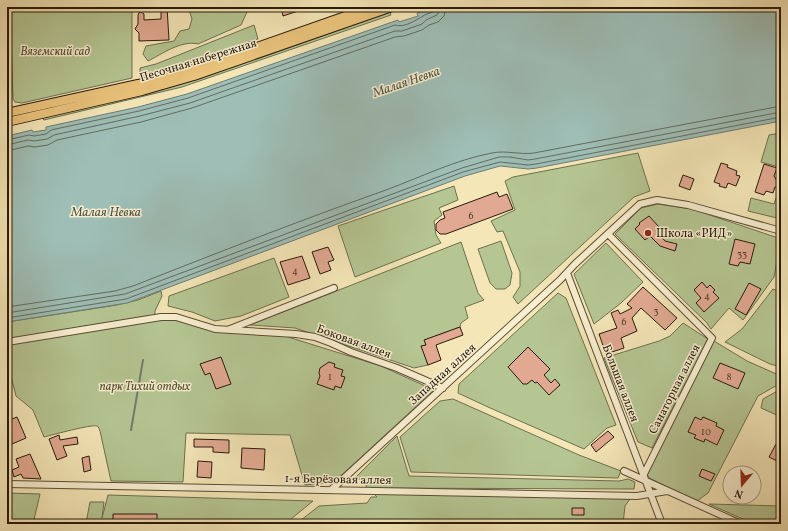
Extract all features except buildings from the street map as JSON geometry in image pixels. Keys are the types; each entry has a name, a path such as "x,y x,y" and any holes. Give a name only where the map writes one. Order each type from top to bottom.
{"main road":[{"name":"Песочная набережная","path":"7,113 138,84 191,70 371,7"},
{"name":"Песочная набережная","path":"7,122 142,91 194,76 392,7"}],"street":[{"name":"Западная аллея","path":"331,490 568,273 640,204 657,200 688,205 781,231"},
{"name":"Санаторная аллея","path":"608,234 712,338 644,477"},
{"name":"Большая аллея","path":"568,273 662,524"},
{"path":"229,329 334,288"},
{"name":"Боковая аллея","path":"7,342 161,317 176,317 207,327 296,334 315,337 351,352 397,368 443,388"},
{"path":"624,471 637,477 644,477 667,490 741,524"},
{"name":"1-я Берёзовая аллея","path":"7,484 637,496 667,490"}],"green space":[{"name":"Вяземский сад","path":"10,7 132,7 132,78 22,103 15,102 13,99"},
{"path":"188,7 253,7 247,12 241,25 198,44 185,44 165,51 148,61 143,54 146,46 174,41 180,31 189,29 192,19"},
{"path":"390,12 391,15 182,87 44,120 42,118 181,84"},
{"path":"254,25 258,39 192,62 140,77 140,68 156,64"},
{"path":"781,133 781,180 777,178 779,167 761,162 769,135"},
{"path":"638,153 650,191 634,197 518,304 513,297 520,286 520,272 503,231 497,232 491,221 515,210 505,181 513,177"},
{"path":"781,184 781,219 748,211 751,198 774,204"},
{"path":"454,186 458,200 439,208 442,215 434,221 436,235 441,243 355,277 338,226"},
{"path":"658,204 692,209 781,239 774,277 743,320 729,308 711,329 707,323 615,234 641,208"},
{"path":"501,241 512,273 510,285 505,289 496,289 490,283 478,249"},
{"path":"461,242 478,293 484,300 465,307 468,318 461,323 460,327 425,340 426,345 422,346 428,365 414,368 295,328 250,325"},
{"path":"606,243 643,282 621,303 594,324 574,274"},
{"path":"274,258 289,297 241,316 215,321 192,312 168,306 169,296"},
{"path":"773,289 781,292 781,367 770,364 725,342 742,329"},
{"path":"161,291 162,296 155,311 155,315 7,339 7,322 117,305 138,300"},
{"path":"558,293 566,298 616,425 607,428 584,449 458,393 459,384"},
{"name":"парк Тихий отдых","path":"163,319 177,319 193,324 285,336 381,366 434,390 334,482 305,485 290,435 186,433 183,482 111,481 98,426 80,428 44,437 33,410 16,396 7,360 7,344"},
{"path":"683,323 708,339 652,448 638,442 604,358 659,341 670,336"},
{"path":"714,341 747,361 781,376 781,383 758,396 708,493 697,501 649,478 647,474"},
{"path":"781,389 781,417 761,408 763,399"},
{"path":"453,399 579,455 621,471 618,478 411,472 400,437 440,401"},
{"path":"397,436 409,476 619,481 628,479 635,482 634,489 366,488 367,479 354,479"},
{"path":"7,493 40,494 33,524 7,524"},
{"path":"373,493 630,499 625,506 623,524 296,524 319,506 367,503 371,497 377,497"},
{"path":"108,495 313,501 285,524 86,523 90,502 104,502 102,518"},
{"path":"709,504 781,506 781,524 754,524"}],"water":[{"name":"Малая Невка","path":"436,7 781,7 781,121 537,168 528,169 500,166 465,176 127,303 7,322 7,136 32,130 33,132 46,130 46,127 138,107 187,94 398,20 399,22 418,16 417,13"}],"waterway":[{"path":"131,430 143,360"}],"place":[{"name":"Школа «РИД»","path":"648,233"}]}
